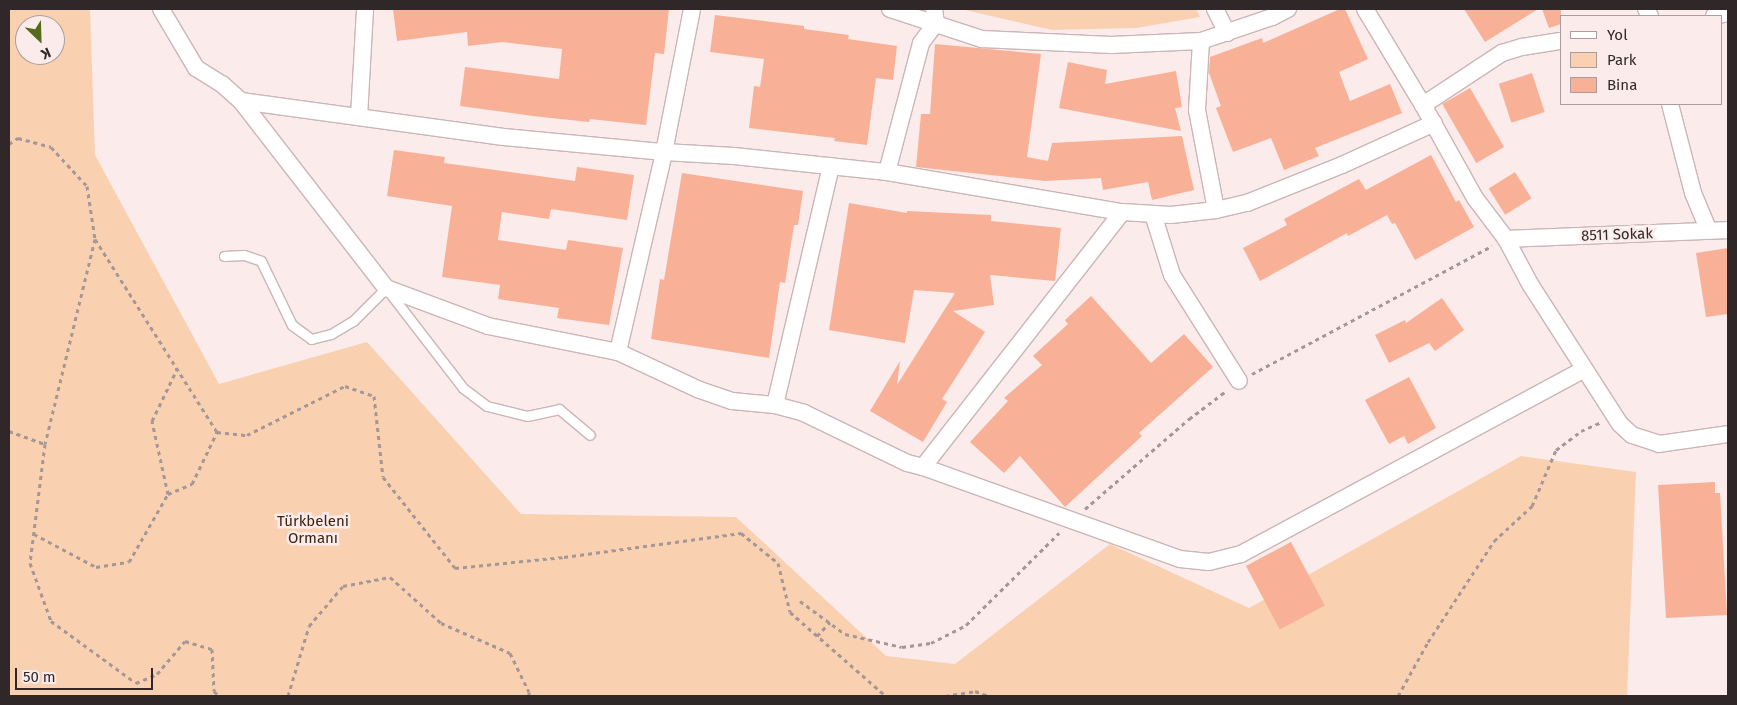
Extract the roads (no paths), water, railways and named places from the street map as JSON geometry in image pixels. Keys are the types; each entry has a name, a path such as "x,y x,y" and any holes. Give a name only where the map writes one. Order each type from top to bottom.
{"street":[{"path":"161,9 196,68 222,84 241,101 386,288 488,326 618,352 700,390 724,398 775,405 804,412 907,463 923,467 1180,559 1209,562 1241,554 1584,369"},
{"path":"359,117 365,9"},
{"path":"618,352 664,152 692,9"},
{"path":"890,9 935,16 982,39 1111,45 1201,41 1288,9"},
{"path":"1216,9 1227,33"},
{"path":"1365,9 1434,123 1475,198 1506,239 1530,284 1615,416 1632,435 1659,444 1728,434"},
{"path":"886,172 921,43 935,16"},
{"path":"1201,41 1197,110 1216,210"},
{"path":"1423,105 1502,53 1522,47 1560,41"},
{"path":"241,101 504,137 664,152 734,156 886,172 1122,212 1171,215 1216,210 1247,203 1288,188 1434,123"},
{"path":"1670,105 1688,176 1709,231"},
{"path":"775,405 831,166"},
{"path":"923,467 1122,212"},
{"path":"1153,214 1172,275 1239,381"},
{"name":"8511 Sokak","path":"1506,239 1728,230"}],"lane":[{"path":"224,256 244,255 261,261 292,325 311,338 331,334 354,322 386,288 463,388 487,406 527,416 559,409 590,434"}],"park label":[{"name":"Türkbeleni Ormanı","path":"313,530"}]}
